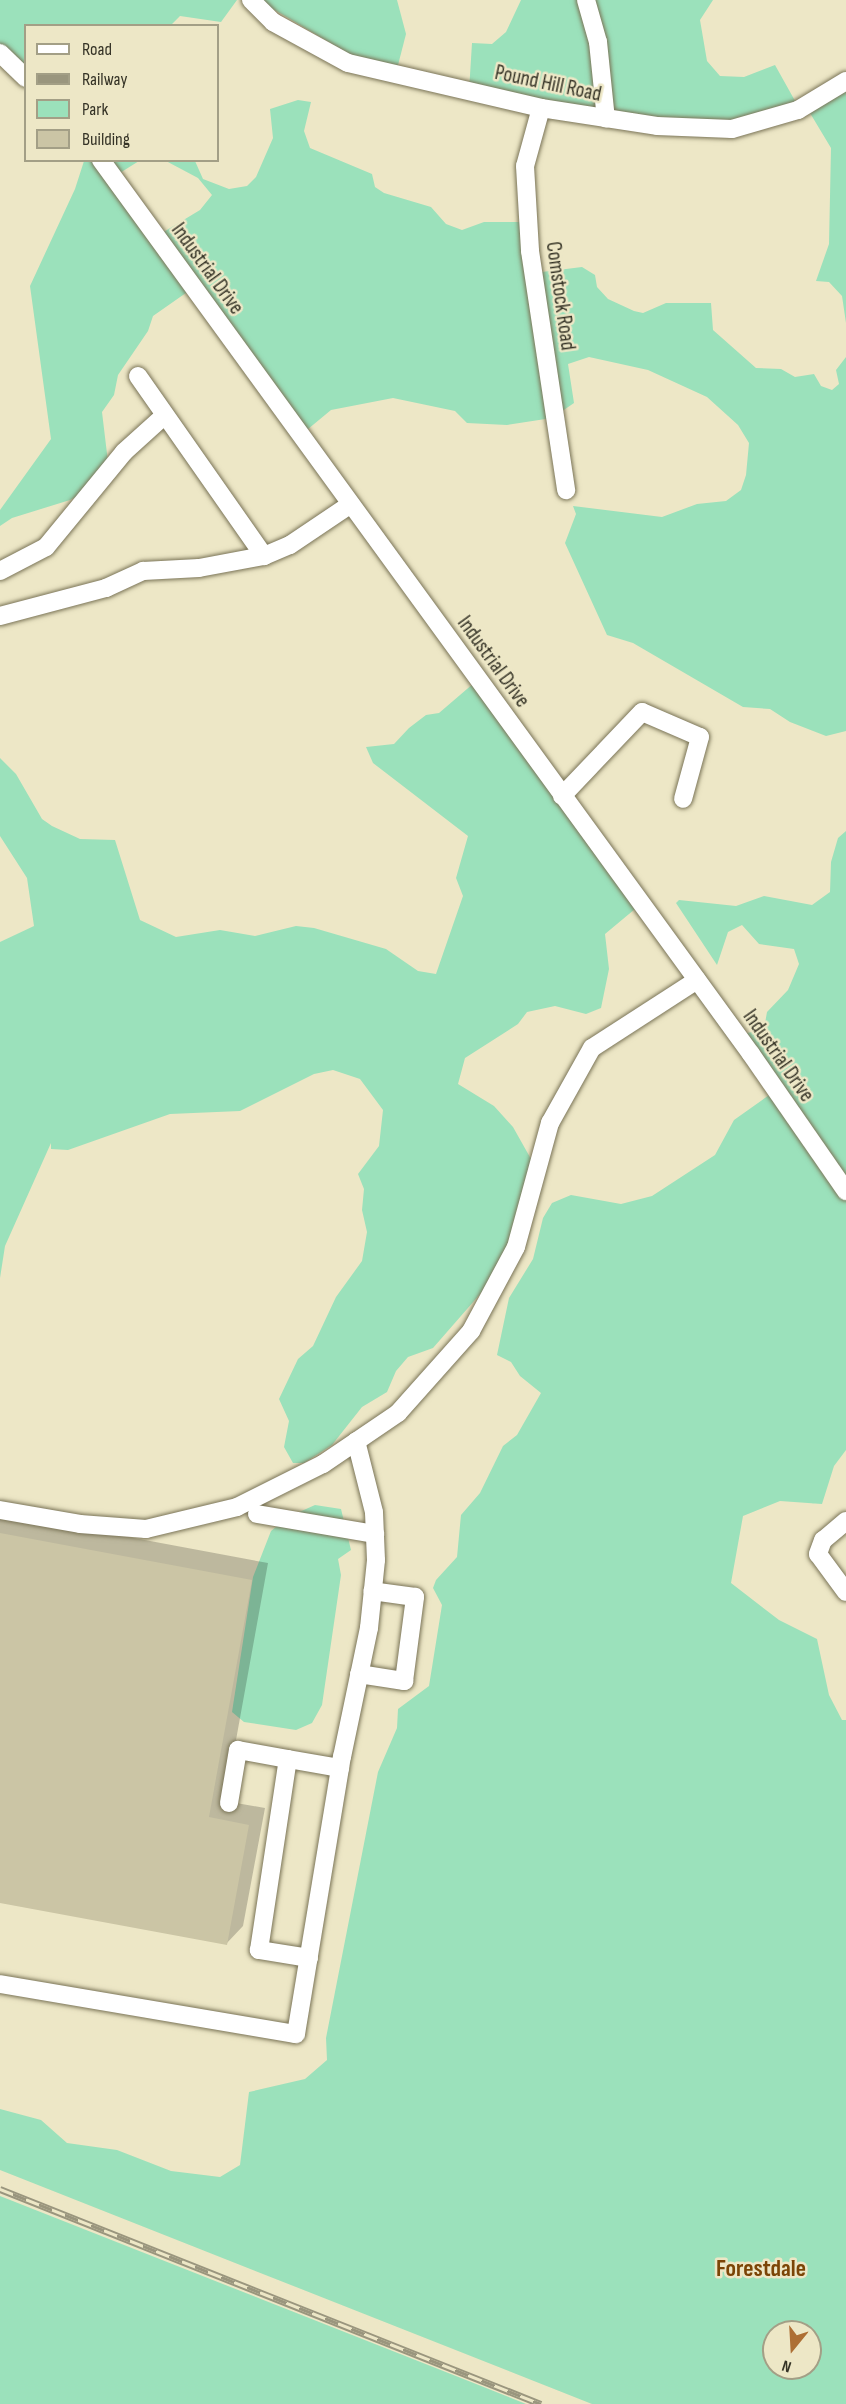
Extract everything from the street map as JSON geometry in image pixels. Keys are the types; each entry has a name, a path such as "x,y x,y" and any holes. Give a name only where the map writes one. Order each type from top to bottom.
{"street":[{"name":"Pound Hill Road","path":"251,0 273,22 348,63 541,108 657,126 732,129 798,110 846,81"},
{"path":"586,0 598,42 606,119"},
{"path":"0,53 24,76"},
{"name":"Comstock Road","path":"541,108 525,166 530,251 566,490"},
{"name":"Industrial Drive","path":"102,162 697,980 846,1191"},
{"path":"138,376 264,556"},
{"path":"0,571 46,547 124,452 165,415"},
{"path":"0,616 106,588 143,571 199,568 264,556 290,545 351,504"},
{"path":"562,796 642,712 700,737 683,799"},
{"path":"0,1510 80,1524 146,1529 237,1507 323,1464 398,1413 471,1330 516,1247 550,1123 592,1048 697,980"},
{"path":"0,1984 296,2034 372,1591 374,1512 356,1441"},
{"path":"257,1514 375,1534"},
{"path":"846,1521 823,1540 818,1554 846,1592"},
{"path":"359,1674 404,1681 415,1596 372,1591"},
{"path":"229,1803 238,1750 340,1768"},
{"path":"288,1759 259,1950 309,1958"}],"green space":[{"path":"0,0 237,0 221,22 180,16 172,24 24,24 24,79 0,56"},
{"path":"258,0 397,0 406,34 397,69 354,57"},
{"path":"521,0 713,0 700,20 707,61 720,76 744,77 775,65 799,108 732,132 469,91 472,43 492,44 506,32"},
{"path":"846,86 846,323 842,296 829,282 816,281 829,244 831,148 807,108"},
{"path":"298,100 311,102 304,131 310,148 372,174 375,187 384,193 431,207 446,224 462,230 484,222 527,222 534,273 582,267 595,275 597,287 608,299 643,313 666,303 711,303 713,330 756,368 781,369 795,377 814,374 821,386 832,390 839,384 836,370 846,357 846,731 826,736 790,722 770,709 743,707 633,643 607,635 565,543 576,514 573,506 662,517 697,504 726,501 741,490 746,475 749,443 738,425 707,397 648,370 589,357 568,364 574,403 552,418 507,425 467,423 455,411 393,398 331,410 302,434 193,288 153,316 148,331 118,375 114,395 102,412 108,462 98,485 70,500 12,518 0,526 0,510 51,439 30,286 75,189 84,162 137,162 115,176 157,236 200,210 212,195 198,178 168,162 195,162 203,179 229,189 247,186 256,177 273,138 270,109"},
{"path":"474,683 635,909 605,934 609,969 601,1008 586,1014 555,1006 527,1012 518,1024 465,1058 458,1084 494,1106 513,1127 531,1159 522,1219 488,1285 433,1348 408,1357 396,1371 387,1392 362,1407 332,1445 304,1463 293,1463 284,1447 289,1421 279,1399 298,1359 313,1346 336,1297 362,1261 367,1232 362,1210 364,1189 358,1174 379,1146 383,1110 360,1079 333,1070 314,1074 240,1111 170,1114 68,1150 51,1149 51,1143 5,1246 0,1278 0,942 34,926 27,878 0,836 0,758 16,774 42,819 80,839 115,840 140,920 176,937 220,930 255,936 296,926 314,928 386,949 418,971 436,974 463,896 456,878 468,836 373,763 366,747 394,744 426,715 439,713"},
{"path":"846,831 846,1450 834,1466 822,1504 780,1501 743,1516 731,1583 779,1620 817,1639 829,1695 842,1720 846,1720 846,2404 592,2404 0,2170 0,2109 41,2120 67,2143 117,2150 171,2171 220,2177 240,2165 249,2092 305,2079 327,2060 326,2038 378,1772 397,1728 398,1709 429,1686 442,1605 433,1588 436,1580 457,1557 461,1515 480,1493 503,1446 517,1435 541,1393 520,1376 511,1362 497,1355 509,1298 533,1259 543,1218 552,1203 571,1195 621,1204 652,1196 715,1155 734,1120 772,1093 735,1036 764,1029 767,1012 788,990 799,964 794,949 759,944 742,925 728,932 717,965 676,903 679,900 736,906 764,896 812,905 830,892 831,862 838,838"},
{"path":"315,1505 341,1509 351,1550 338,1559 341,1575 322,1705 312,1723 296,1730 244,1722 232,1712 253,1577 271,1531 288,1517"},
{"path":"0,2196 461,2378 526,2404 0,2404"}],"building":[{"path":"0,1533 252,1580 209,1817 249,1825 227,1945 0,1903"}],"railway":[{"path":"0,2189 541,2404"}],"district":[{"name":"Forestdale","path":"761,2269"}]}
